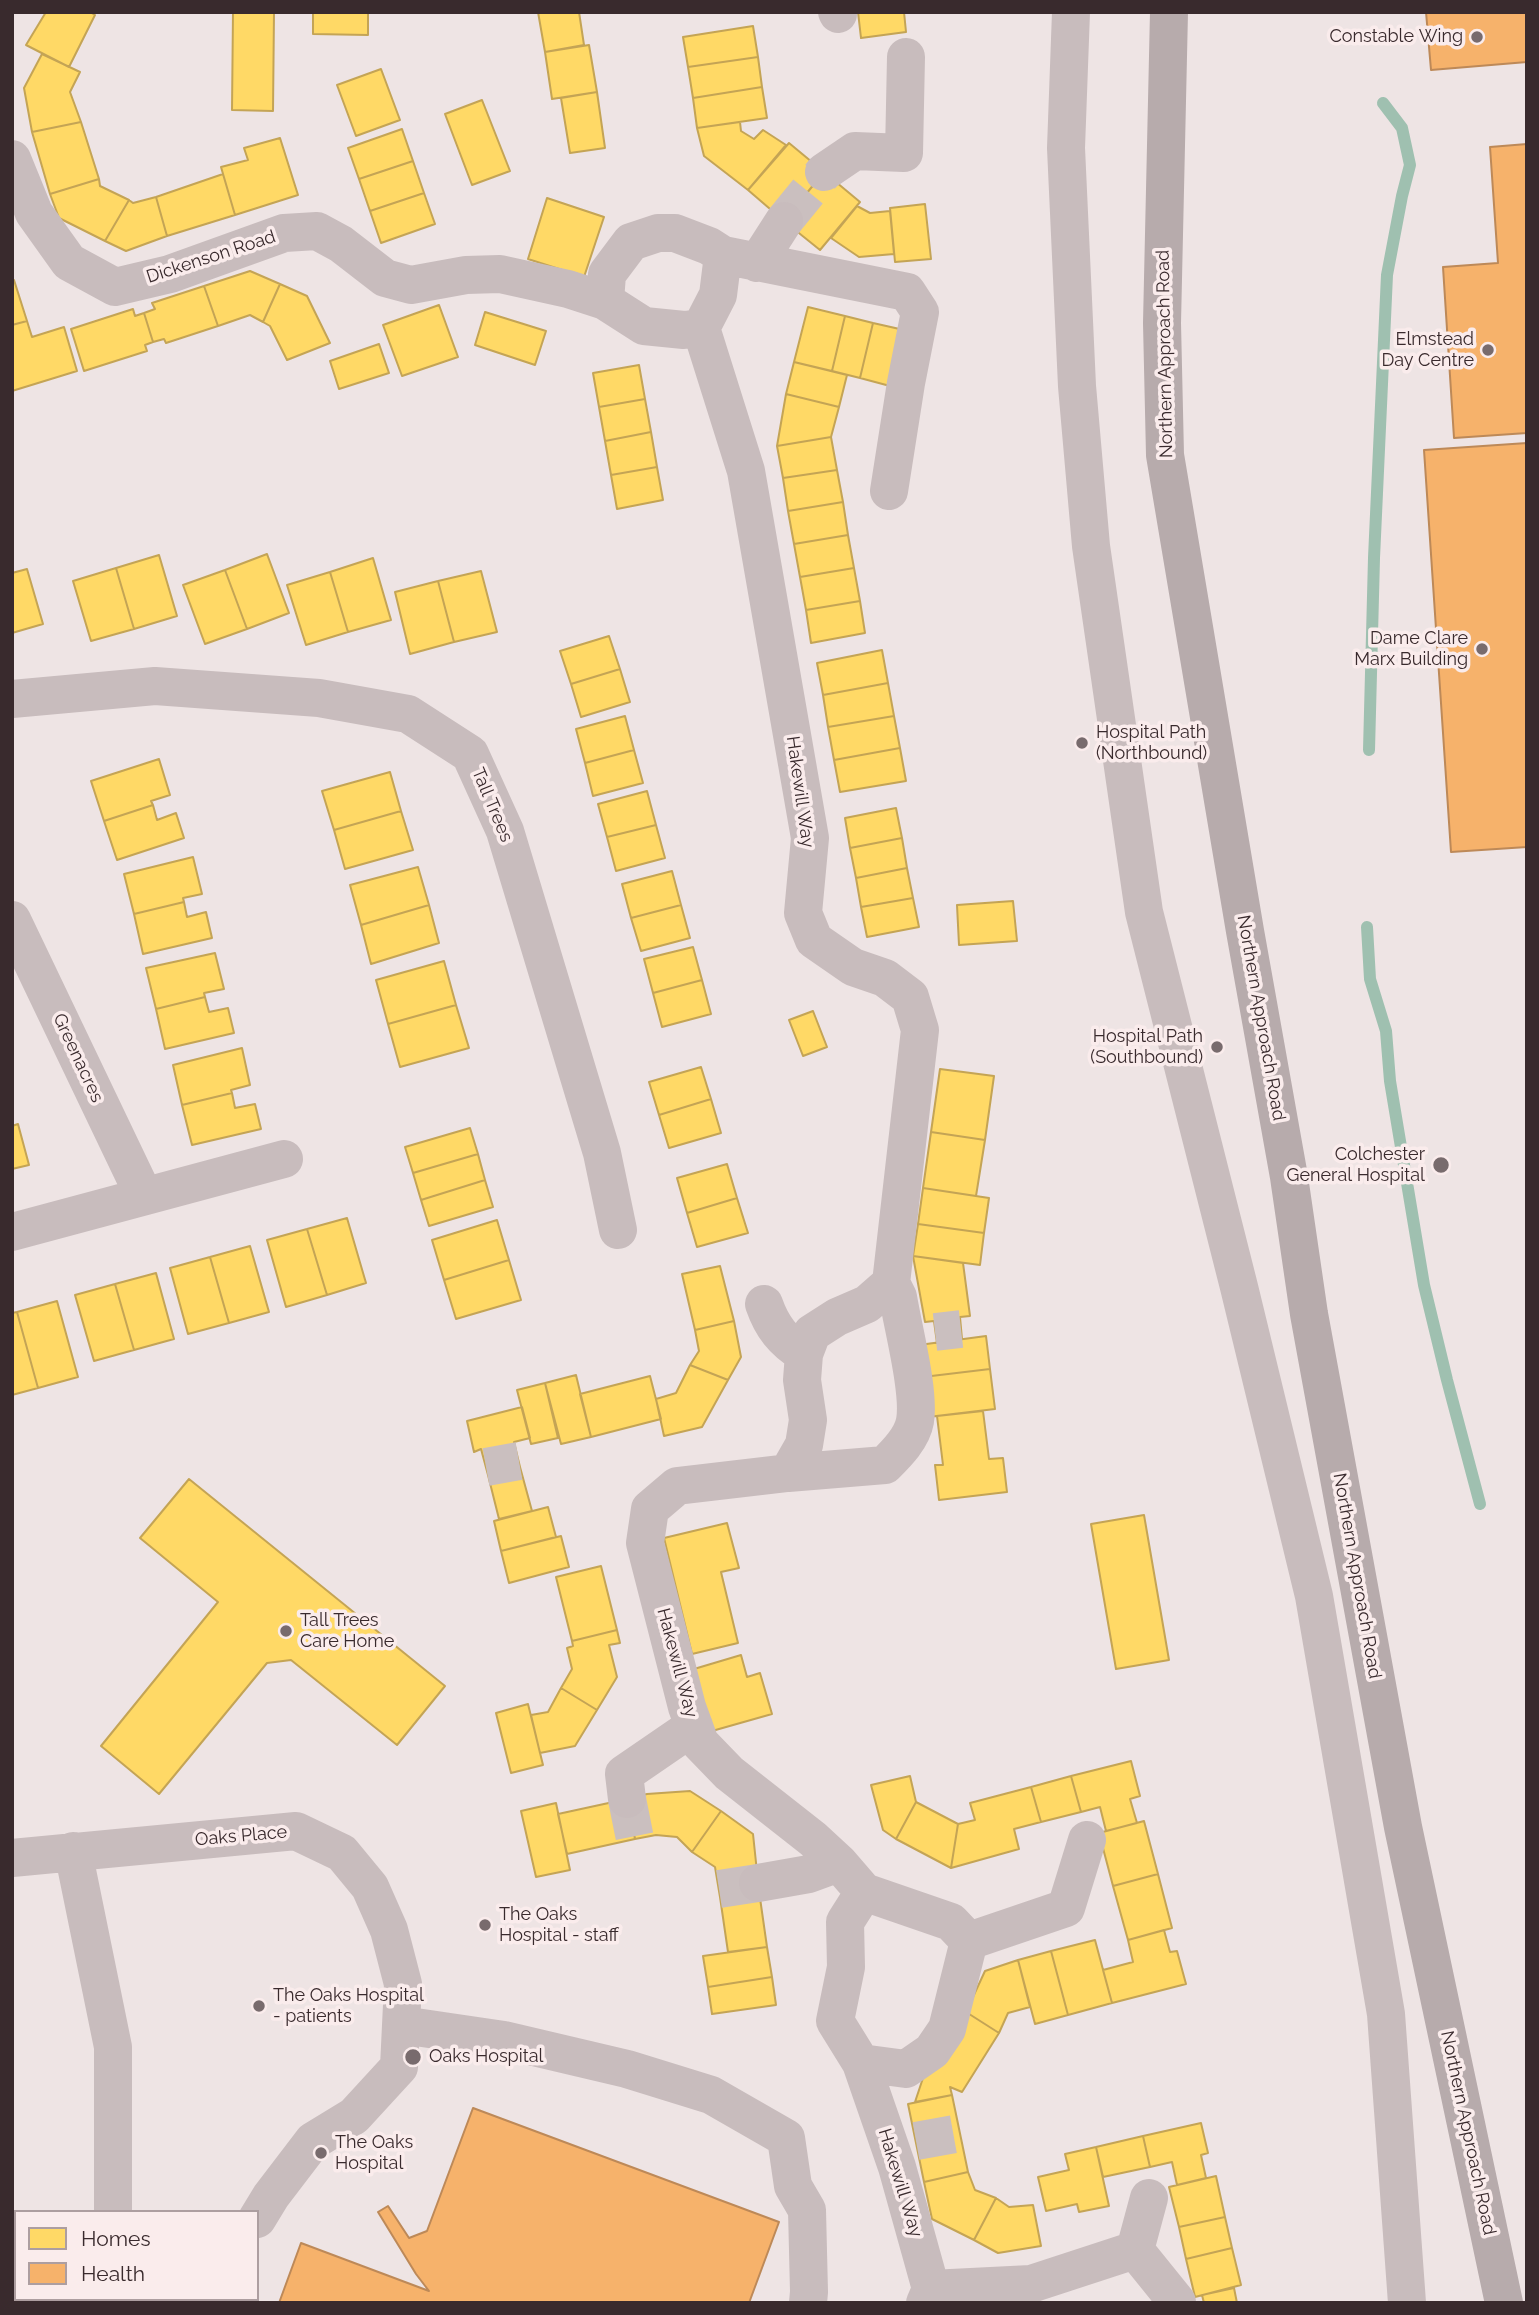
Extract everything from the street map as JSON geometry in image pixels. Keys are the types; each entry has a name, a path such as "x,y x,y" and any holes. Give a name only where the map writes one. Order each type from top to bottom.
{"main road":[{"name":"Northern Approach Road","path":"1168,12 1162,323 1165,455 1289,1177 1309,1314 1404,1827 1504,2303"}],"street":[{"path":"1071,12 1066,148 1077,386 1091,546 1144,912 1236,1273 1314,1596 1386,2014 1407,2303"},
{"path":"824,172 855,151 904,153 905,57"},
{"name":"Dickenson Road","path":"12,159 22,210 68,261 115,287 170,274 284,233 317,231 341,244 385,278 411,285 466,275 500,274 605,300 644,326 684,330 701,328"},
{"path":"701,328 740,259 785,221"},
{"path":"605,300 607,274 631,242 658,233 676,233 740,259 907,292 920,312 889,491"},
{"name":"Hakewill Way","path":"701,328 746,471 808,824 810,838 803,913 814,940 853,967 885,978 910,997 920,1030 891,1283 920,1334 915,1421 904,1445 885,1465 677,1486 650,1509 645,1543 687,1707 700,1743 729,1773 813,1839 864,1892 845,1923 846,1967 835,2021 861,2063 903,2144 928,2296"},
{"name":"Tall Trees","path":"12,699 155,686 319,698 408,714 470,754 505,831 602,1153 618,1230"},
{"name":"Greenacres","path":"12,920 144,1196"},
{"path":"12,1232 284,1159"},
{"path":"788,1473 804,1445 808,1420 802,1380 804,1354 812,1333 836,1317 867,1304 891,1283"},
{"path":"764,1304 770,1322 787,1344 804,1354"},
{"path":"627,1799 624,1774 694,1726"},
{"name":"Oaks Place","path":"12,1858 296,1831 342,1853 370,1887 389,1930 403,1984 400,2067 354,2116 313,2141 259,2216"},
{"path":"969,1941 1066,1908 1087,1840"},
{"path":"73,1851 113,2047 113,2210"},
{"path":"758,1883 809,1874 839,1863"},
{"path":"864,1892 951,1922 969,1941"},
{"path":"861,2063 906,2069 932,2052 947,2029 969,1941"},
{"path":"402,2025 505,2040 627,2069 711,2095 786,2138 793,2186 807,2210 810,2292 808,2303"},
{"path":"1135,2250 1149,2198"},
{"path":"928,2296 1033,2293 1135,2250"},
{"path":"1135,2250 1177,2302"}],"building: Homes":[{"path":"46,12 90,12 95,15 69,67 26,45"},
{"path":"233,12 274,12 273,111 232,110"},
{"path":"313,12 368,12 368,35 313,34"},
{"path":"538,12 579,12 584,45 545,52"},
{"path":"858,12 904,12 906,32 861,38"},
{"path":"753,26 758,57 688,67 683,37"},
{"path":"589,45 597,92 552,99 545,52"},
{"path":"42,54 80,72 70,92 81,122 32,132 24,88"},
{"path":"758,57 762,87 693,98 688,67"},
{"path":"381,69 400,120 356,136 337,85"},
{"path":"762,87 767,118 697,128 693,98"},
{"path":"597,92 605,148 570,153 561,98"},
{"path":"482,100 510,171 472,185 445,114"},
{"path":"81,122 99,179 50,194 32,132"},
{"path":"740,122 741,131 754,139 763,130 786,145 748,190 704,156 697,128"},
{"path":"402,129 413,161 359,179 348,148"},
{"path":"280,138 298,195 235,215 221,167 248,160 244,148"},
{"path":"789,143 824,172 784,221 748,190"},
{"path":"413,161 424,193 370,211 359,179"},
{"path":"824,172 860,202 820,250 784,221"},
{"path":"223,174 235,215 167,236 156,197"},
{"path":"99,179 100,186 129,200 105,241 59,218 50,194"},
{"path":"424,193 435,224 381,243 370,211"},
{"path":"156,197 167,236 126,251 105,241 129,200 133,203"},
{"path":"547,198 604,217 584,277 528,259"},
{"path":"925,204 931,259 895,262 890,208"},
{"path":"857,206 870,213 890,211 894,254 859,257 831,238"},
{"path":"250,271 280,284 263,322 250,315 218,326 204,286"},
{"path":"12,280 27,321 12,325"},
{"path":"280,284 307,296 330,343 287,360 270,326 263,322"},
{"path":"204,286 218,326 166,343 164,339 153,342 144,313 155,309 152,303"},
{"path":"439,305 458,357 402,376 383,325"},
{"path":"808,307 845,316 832,371 794,362"},
{"path":"133,309 135,316 144,313 153,342 145,345 147,351 84,371 71,329"},
{"path":"485,312 546,331 535,365 475,345"},
{"path":"845,316 873,323 860,378 832,371"},
{"path":"27,321 32,337 64,327 77,371 12,391 12,325"},
{"path":"873,323 904,330 890,386 860,378"},
{"path":"379,344 389,373 339,389 330,361"},
{"path":"794,362 847,375 839,407 786,394"},
{"path":"639,365 645,399 599,407 593,373"},
{"path":"786,394 839,407 831,437 777,446"},
{"path":"645,399 651,432 605,441 599,407"},
{"path":"651,432 657,467 611,475 605,441"},
{"path":"831,437 837,470 783,478 777,446"},
{"path":"657,467 663,500 617,509 611,475"},
{"path":"837,470 843,502 788,511 783,478"},
{"path":"843,502 848,535 794,544 788,511"},
{"path":"848,535 854,568 800,577 794,544"},
{"path":"267,554 289,613 247,629 225,570"},
{"path":"159,555 177,616 134,629 116,568"},
{"path":"373,558 391,620 348,632 330,572"},
{"path":"116,568 134,629 91,641 73,581"},
{"path":"854,568 860,601 806,610 800,577"},
{"path":"27,569 43,624 12,633 12,573"},
{"path":"225,570 247,629 205,644 183,585"},
{"path":"481,571 497,632 454,642 438,581"},
{"path":"330,572 348,632 306,645 287,585"},
{"path":"438,581 454,642 410,654 395,592"},
{"path":"860,601 865,633 811,643 806,610"},
{"path":"609,636 620,669 571,684 560,651"},
{"path":"882,650 888,683 823,695 817,663"},
{"path":"620,669 630,702 581,717 571,684"},
{"path":"888,683 894,716 828,727 823,695"},
{"path":"625,716 634,750 585,763 576,729"},
{"path":"894,716 900,748 834,760 828,727"},
{"path":"900,748 906,781 840,792 834,760"},
{"path":"634,750 643,783 593,796 585,763"},
{"path":"159,759 170,795 151,801 153,805 104,821 91,781"},
{"path":"390,772 401,811 334,830 322,791"},
{"path":"647,791 656,825 607,837 598,804"},
{"path":"153,805 157,820 176,813 184,838 117,860 104,821"},
{"path":"896,808 902,838 850,848 845,818"},
{"path":"401,811 413,850 345,869 334,830"},
{"path":"656,825 665,858 616,871 607,837"},
{"path":"902,838 907,868 856,878 850,848"},
{"path":"193,857 202,894 183,898 184,902 134,914 124,874"},
{"path":"418,867 429,905 361,925 350,885"},
{"path":"907,868 913,898 861,907 856,878"},
{"path":"672,871 681,905 631,918 622,884"},
{"path":"913,898 919,927 867,937 861,907"},
{"path":"1013,901 1017,941 959,945 957,905"},
{"path":"184,902 187,917 206,912 212,938 143,954 134,914"},
{"path":"429,905 439,943 371,964 361,925"},
{"path":"681,905 690,938 641,951 631,918"},
{"path":"693,947 702,980 653,993 644,959"},
{"path":"215,953 224,989 204,993 205,997 156,1009 146,968"},
{"path":"444,961 456,1005 388,1024 376,980"},
{"path":"702,980 711,1014 662,1027 653,993"},
{"path":"205,997 209,1012 228,1008 234,1033 165,1049 156,1009"},
{"path":"456,1005 469,1048 400,1067 388,1024"},
{"path":"813,1011 827,1047 803,1056 789,1020"},
{"path":"242,1048 250,1085 231,1090 232,1093 182,1105 173,1065"},
{"path":"701,1067 711,1099 659,1115 649,1082"},
{"path":"940,1069 994,1076 985,1140 931,1132"},
{"path":"232,1093 235,1108 255,1104 261,1129 192,1145 182,1105"},
{"path":"711,1099 721,1133 669,1148 659,1115"},
{"path":"18,1124 29,1165 12,1169 12,1126"},
{"path":"470,1128 478,1154 413,1173 405,1147"},
{"path":"931,1132 985,1140 976,1196 923,1188"},
{"path":"478,1154 485,1180 421,1200 413,1173"},
{"path":"727,1164 737,1198 687,1213 677,1178"},
{"path":"485,1180 493,1207 429,1226 421,1200"},
{"path":"923,1188 989,1198 984,1233 918,1224"},
{"path":"737,1198 748,1233 697,1247 687,1213"},
{"path":"347,1218 366,1283 327,1295 307,1229"},
{"path":"497,1220 509,1260 444,1280 432,1240"},
{"path":"918,1224 984,1233 980,1265 913,1256"},
{"path":"307,1229 327,1295 286,1307 267,1240"},
{"path":"250,1246 269,1312 229,1323 210,1257"},
{"path":"913,1256 963,1263 970,1316 960,1317 962,1339 937,1343 934,1321 925,1322"},
{"path":"210,1257 229,1323 188,1334 170,1268"},
{"path":"509,1260 521,1300 456,1319 444,1280"},
{"path":"720,1266 734,1321 695,1330 682,1274"},
{"path":"156,1273 174,1339 134,1350 115,1284"},
{"path":"115,1284 134,1350 94,1361 75,1295"},
{"path":"57,1301 78,1377 38,1388 17,1312"},
{"path":"17,1312 38,1388 12,1395 12,1313"},
{"path":"734,1321 741,1357 728,1380 690,1365 699,1351 695,1330"},
{"path":"986,1336 990,1369 923,1377 919,1345"},
{"path":"690,1365 728,1380 702,1427 664,1436 656,1399 676,1393"},
{"path":"990,1369 995,1409 928,1417 923,1377"},
{"path":"576,1375 591,1437 561,1444 545,1383"},
{"path":"650,1376 661,1419 591,1437 580,1394"},
{"path":"545,1383 558,1438 531,1444 517,1390"},
{"path":"522,1407 530,1438 514,1442 520,1467 488,1475 481,1449 474,1452 467,1421"},
{"path":"983,1411 989,1459 1003,1458 1007,1492 939,1500 935,1465 943,1465 937,1416"},
{"path":"520,1467 532,1511 499,1519 488,1475"},
{"name":"Tall Trees Care Home","path":"189,1479 445,1686 397,1745 291,1660 267,1663 159,1794 101,1746 218,1602 140,1538"},
{"path":"548,1507 556,1537 501,1551 494,1521"},
{"path":"1144,1515 1169,1660 1116,1669 1091,1524"},
{"path":"727,1523 739,1568 721,1572 738,1643 692,1654 664,1538"},
{"path":"561,1536 569,1567 509,1583 501,1551"},
{"path":"601,1566 617,1630 572,1641 556,1577"},
{"path":"617,1630 620,1643 609,1645 617,1677 597,1710 561,1688 572,1669 567,1648 573,1646 572,1641"},
{"path":"741,1655 747,1677 760,1673 772,1714 712,1731 694,1669"},
{"path":"561,1688 597,1710 575,1746 540,1753 531,1715 548,1712"},
{"path":"528,1704 543,1765 511,1773 496,1713"},
{"path":"1131,1761 1140,1796 1130,1799 1137,1823 1106,1831 1100,1807 1081,1812 1071,1776"},
{"path":"910,1776 916,1802 896,1839 883,1830 871,1785"},
{"path":"1071,1776 1081,1812 1041,1822 1031,1787"},
{"path":"1031,1787 1041,1822 1014,1829 1019,1849 951,1868 958,1824 975,1820 970,1803"},
{"path":"690,1791 721,1811 692,1852 677,1837 656,1835 635,1839 627,1799 647,1794"},
{"path":"627,1799 635,1839 567,1854 558,1814"},
{"path":"916,1802 958,1824 951,1868 896,1839"},
{"path":"556,1803 570,1870 536,1877 521,1811"},
{"path":"721,1811 753,1834 759,1891 720,1897 715,1867 692,1852"},
{"path":"1144,1821 1158,1874 1113,1886 1099,1833"},
{"path":"1158,1874 1172,1928 1128,1940 1113,1886"},
{"path":"759,1891 767,1947 728,1952 720,1897"},
{"path":"1164,1930 1170,1952 1177,1951 1186,1984 1112,2003 1103,1970 1133,1962 1128,1940"},
{"path":"1095,1940 1112,2003 1068,2015 1051,1951"},
{"path":"767,1947 772,1977 708,1987 703,1956"},
{"path":"1051,1951 1068,2015 1035,2024 1018,1960"},
{"path":"1018,1960 1030,2007 1008,2013 999,2033 966,2012 985,1971"},
{"path":"772,1977 776,2005 712,2014 708,1987"},
{"path":"966,2012 999,2033 962,2092 950,2087 952,2095 915,2102 924,2075"},
{"path":"952,2095 968,2172 924,2182 908,2104"},
{"path":"1201,2123 1208,2153 1201,2155 1206,2178 1177,2185 1172,2162 1150,2167 1143,2136"},
{"path":"1143,2136 1150,2167 1103,2177 1096,2147"},
{"path":"1096,2147 1109,2206 1079,2212 1077,2204 1046,2211 1038,2177 1069,2170 1065,2154"},
{"path":"968,2172 975,2190 996,2198 974,2240 932,2219 924,2182"},
{"path":"1216,2176 1225,2217 1179,2227 1169,2187"},
{"path":"996,2198 1009,2207 1033,2205 1041,2246 998,2253 974,2240"},
{"path":"1225,2217 1232,2248 1186,2259 1179,2227"},
{"path":"1232,2248 1241,2285 1195,2297 1186,2259"},
{"path":"1234,2288 1237,2303 1204,2303 1202,2295"}],"building: Health":[{"name":"Constable Wing","path":"1426,12 1527,12 1527,62 1431,70"},
{"name":"Elmstead Day Centre","path":"1527,144 1527,433 1454,438 1443,267 1498,263 1490,147"},
{"name":"Dame Clare Marx Building","path":"1527,443 1527,847 1451,852 1424,450"},
{"path":"473,2108 779,2222 749,2303 279,2303 301,2243 429,2291 378,2212 388,2206 409,2238 427,2231"}],"waterway":[{"path":"1369,750 1374,558 1387,275 1410,165 1402,128 1383,103"},
{"path":"1367,927 1370,979 1386,1031 1390,1081 1424,1285 1480,1504"}],"tunnel":[{"path":"784,221 824,172"},
{"path":"935,1332 961,1329"},
{"path":"486,1467 519,1461"},
{"path":"627,1799 635,1839"},
{"path":"719,1889 758,1883"},
{"path":"916,2141 960,2133"}],"place":[{"name":"Constable Wing","path":"1477,37"},
{"name":"Elmstead Day Centre","path":"1488,350"},
{"name":"Dame Clare Marx Building","path":"1482,649"},
{"name":"Hospital Path (Northbound)","path":"1082,743"},
{"name":"Hospital Path (Southbound)","path":"1217,1047"},
{"name":"Colchester General Hospital","path":"1441,1165"},
{"name":"Tall Trees Care Home","path":"286,1631"},
{"name":"The Oaks Hospital - staff","path":"485,1925"},
{"name":"The Oaks Hospital - patients","path":"259,2006"},
{"name":"Oaks Hospital","path":"413,2057"},
{"name":"The Oaks Hospital","path":"321,2153"}]}
